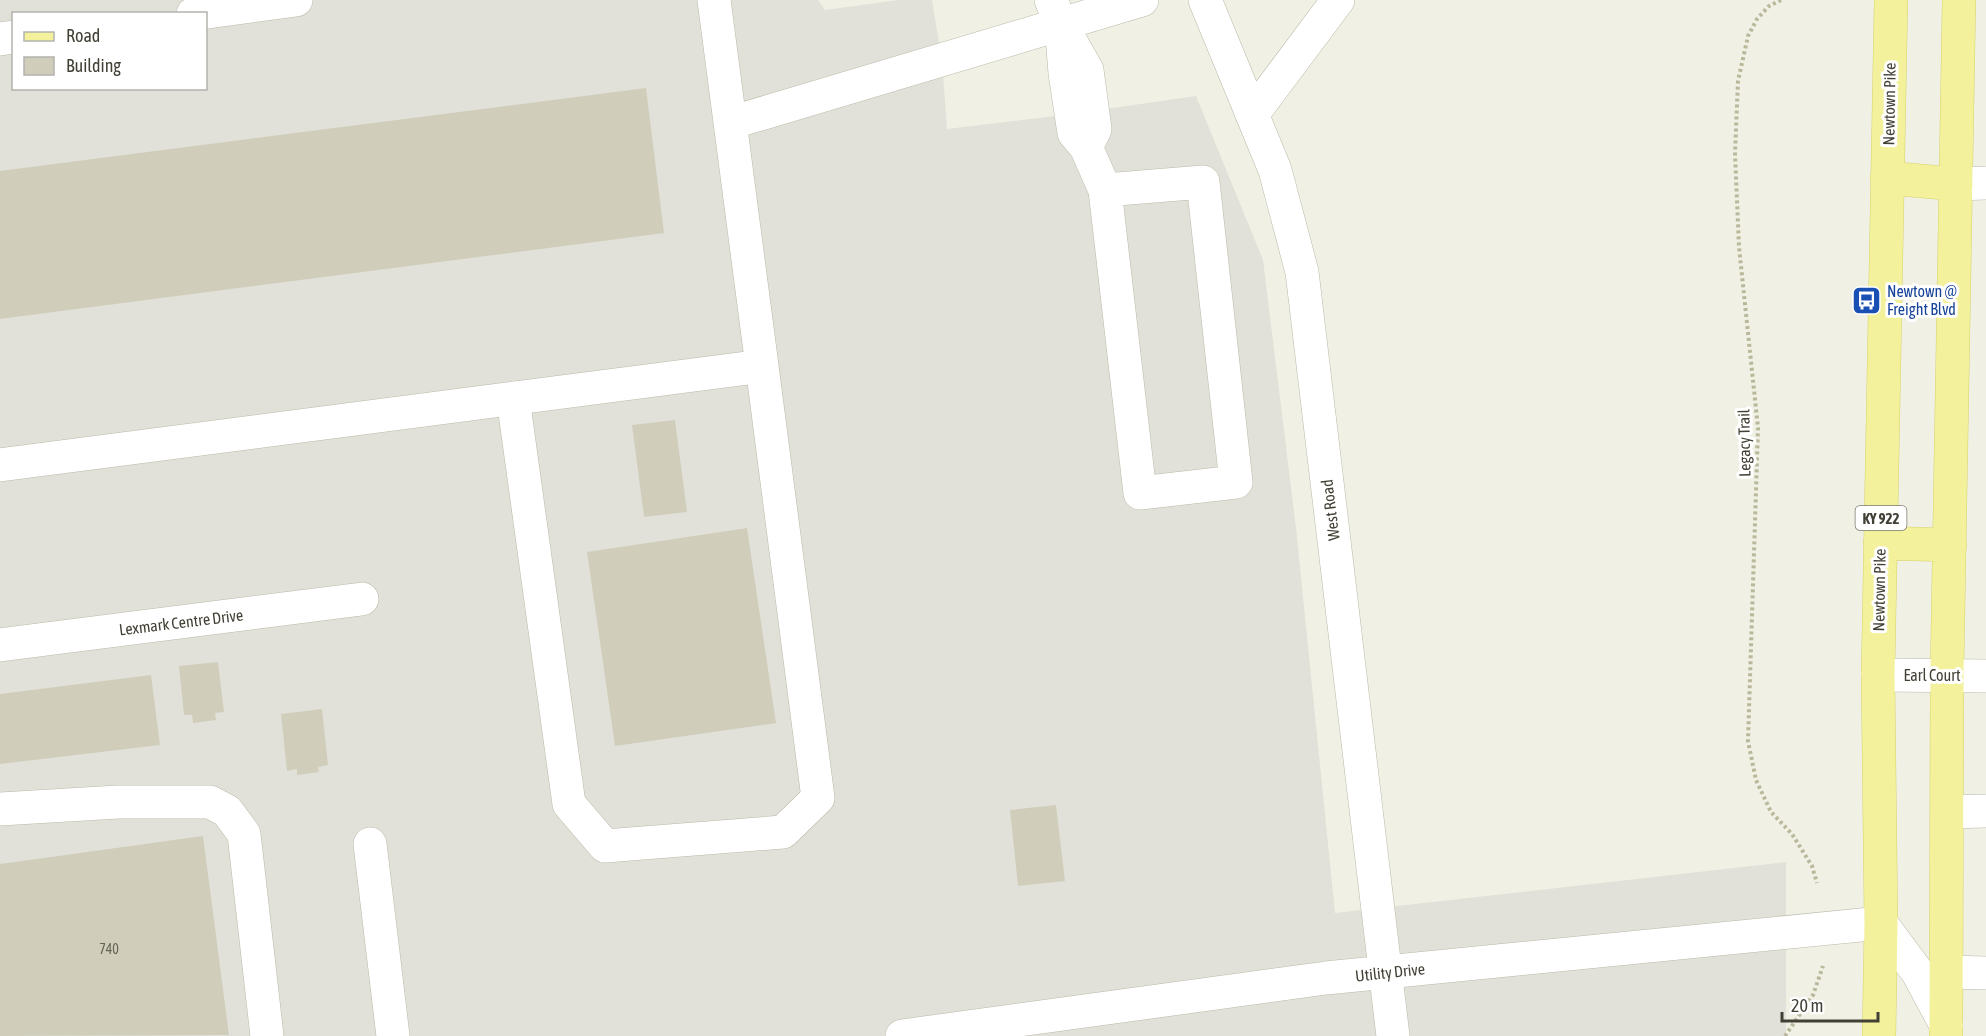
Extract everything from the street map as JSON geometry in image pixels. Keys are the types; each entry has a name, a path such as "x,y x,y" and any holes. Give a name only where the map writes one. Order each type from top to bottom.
{"main road":[{"name":"Newtown Pike","path":"1879,1036 1881,923 1878,675 1891,0"},
{"path":"1946,1031 1947,674 1950,545 1971,183 1959,0"},
{"path":"1887,178 1971,183"},
{"path":"1880,543 1950,545"}],"street":[{"path":"207,12 296,0"},
{"path":"513,398 569,804 605,846 783,832 818,798 714,0"},
{"path":"730,123 1056,12 1142,0"},
{"name":"West Road","path":"1205,0 1275,170 1302,272 1393,1036"},
{"path":"1252,115 1338,0"},
{"path":"1056,12 1074,133 1086,147 1105,190 1140,493 1236,482 1203,182 1105,190"},
{"path":"0,465 762,366"},
{"name":"Lexmark Centre Drive","path":"0,645 362,599"},
{"name":"Earl Court","path":"1878,675 1986,676"},
{"path":"0,808 118,802 210,802 227,811 244,834 267,1036"},
{"path":"1948,812 1986,811"},
{"path":"370,844 393,1036"},
{"path":"1881,923 1918,973 1946,1031"},
{"name":"Utility Drive","path":"902,1036 1326,978 1881,923"},
{"path":"1946,972 1986,972"}],"path":[{"name":"Legacy Trail","path":"1781,0 1769,6 1757,19 1748,36 1738,81 1735,154 1739,247 1758,428 1749,741 1756,780 1771,812 1792,834 1812,866 1817,883"},
{"path":"1785,1036 1813,995 1823,966"}],"shaded area":[{"path":"0,0 818,0 825,10 899,0 932,0 942,61 947,129 1196,96 1263,260 1296,528 1335,913 1786,862 1786,1036 0,1036"}],"building":[{"path":"646,88 664,233 0,319 0,171"},
{"path":"675,420 687,512 644,517 632,425"},
{"path":"747,528 776,723 615,746 587,552"},
{"path":"218,662 224,712 215,713 216,720 193,723 192,715 184,715 179,666"},
{"path":"151,675 160,745 0,764 0,694"},
{"path":"322,709 328,765 318,767 319,772 297,775 297,769 287,771 281,714"},
{"path":"1056,805 1065,881 1018,886 1010,810"},
{"path":"203,836 229,1035 0,1036 0,864"}],"place":[{"name":"Newtown @ Freight Blvd","path":"1866,300"}]}
